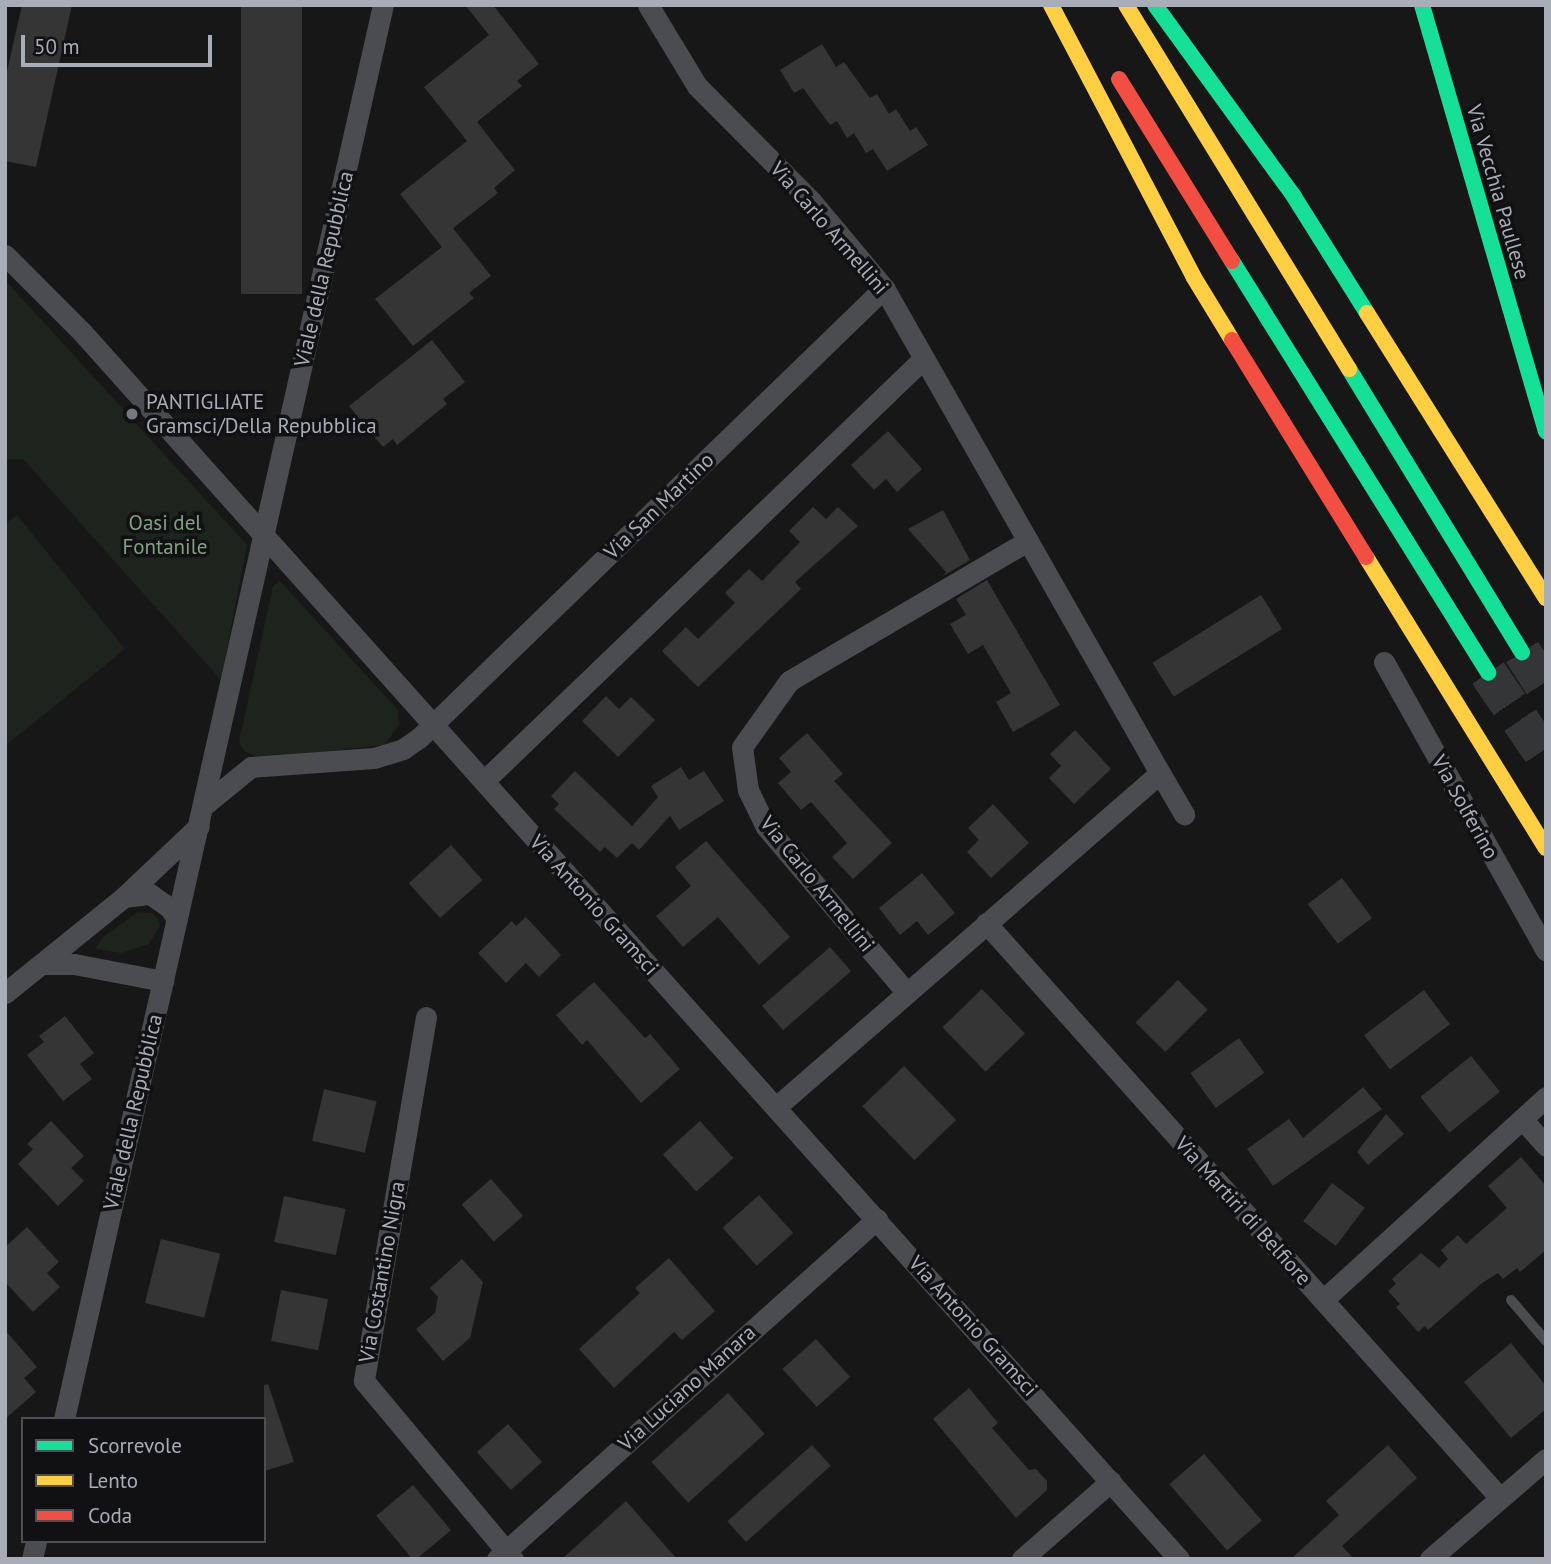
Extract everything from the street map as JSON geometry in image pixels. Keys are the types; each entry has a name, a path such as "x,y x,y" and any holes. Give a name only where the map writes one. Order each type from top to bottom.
{"main road":[{"path":"1051,5 1193,276 1546,848"},
{"path":"1126,5 1522,652"},
{"path":"1155,5 1293,195 1546,598"},
{"name":"Via Vecchia Paullese","path":"1422,5 1546,431"},
{"path":"1109,62 1488,674"}],"street":[{"name":"Viale della Repubblica","path":"64,1417 383,5"},
{"name":"Via Carlo Armellini","path":"648,5 696,86 812,202 884,288 1184,814"},
{"name":"Via Antonio Gramsci","path":"5,255 82,332 435,724 1179,1559"},
{"name":"Via San Martino","path":"435,724 884,288"},
{"path":"484,782 924,358"},
{"name":"Via Carlo Armellini","path":"907,993 766,827 748,790 742,747 789,681 1028,541"},
{"name":"Via Solferino","path":"1384,662 1546,951"},
{"path":"5,993 124,897 251,767 388,756 403,749 435,724"},
{"path":"219,738 251,767"},
{"path":"776,1107 1160,773"},
{"path":"124,897 150,894 170,908 177,919"},
{"name":"Via Martiri di Belfiore","path":"986,923 1500,1499"},
{"path":"43,964 74,964 163,981"},
{"name":"Via Costantino Nigra","path":"426,1017 364,1381 505,1556"},
{"path":"1322,1300 1546,1097"},
{"path":"1522,1119 1546,1146"},
{"name":"Via Luciano Manara","path":"505,1556 877,1219"},
{"path":"1430,1559 1546,1459"},
{"path":"1022,1559 1111,1481"}],"lane":[{"path":"1511,1300 1546,1342"}],"green space":[{"name":"Oasi del Fontanile","path":"5,280 247,545 221,680 23,459 5,459"},
{"path":"17,515 125,649 5,746 5,524"},
{"path":"280,581 398,710 399,725 384,745 261,759 244,751 239,742 273,586"},
{"path":"138,912 152,913 158,919 160,926 149,944 121,953 95,949 103,937"}],"building":[{"path":"22,5 72,5 36,167 5,161 5,80"},
{"path":"241,5 302,5 302,294 241,294"},
{"path":"465,5 493,5 539,64 517,81 522,86 477,122 515,170 494,188 498,193 453,228 491,276 469,293 474,298 413,346 375,299 442,247 400,194 467,141 424,87 489,35"},
{"path":"822,44 836,67 844,62 870,98 877,94 889,114 896,109 910,131 916,127 928,145 887,171 873,149 866,153 854,133 847,138 837,121 830,125 803,88 794,93 780,70"},
{"path":"432,340 465,382 443,399 447,404 397,445 393,439 383,447 349,406"},
{"path":"888,431 922,469 897,492 886,479 874,490 851,465"},
{"path":"813,507 826,519 838,507 858,526 795,582 801,589 698,687 662,651 686,627 698,639 735,603 725,593 749,569 762,581 800,542 789,531"},
{"path":"943,510 970,560 943,576 946,572 908,529"},
{"path":"987,580 1060,705 1013,732 996,702 1011,693 983,645 968,654 950,624 966,615 956,599"},
{"path":"1261,595 1282,629 1174,697 1152,663"},
{"path":"606,696 619,709 631,697 655,720 618,757 582,721"},
{"path":"1075,730 1111,769 1074,804 1049,778 1061,766 1050,754"},
{"path":"807,733 843,774 834,781 892,843 853,879 832,857 847,843 811,802 801,810 778,783 791,772 779,758"},
{"path":"681,767 689,780 704,771 724,801 679,830 670,816 639,850 632,843 617,858 605,847 600,852 554,809 559,804 551,796 575,771 632,826 658,797 651,786"},
{"path":"993,804 1029,843 991,878 967,852 979,840 968,828"},
{"path":"706,841 790,937 759,965 718,917 683,947 656,916 691,886 675,867"},
{"path":"451,845 482,880 440,918 409,883"},
{"path":"922,873 955,913 928,935 917,921 900,935 879,908"},
{"path":"1342,878 1372,918 1338,944 1308,904"},
{"path":"526,917 561,955 539,977 526,963 506,983 478,953 512,921 516,926"},
{"path":"830,947 851,971 783,1030 762,1006"},
{"path":"1178,980 1208,1010 1165,1052 1136,1022"},
{"path":"594,982 645,1038 650,1034 680,1069 641,1103 587,1040 582,1045 556,1015"},
{"path":"982,989 1025,1034 986,1072 942,1027"},
{"path":"1424,990 1450,1024 1390,1069 1364,1035"},
{"path":"65,1016 94,1053 80,1064 92,1079 63,1101 27,1055 44,1042 39,1036"},
{"path":"1239,1038 1264,1073 1216,1108 1190,1073"},
{"path":"1471,1056 1500,1092 1449,1133 1420,1097"},
{"path":"904,1066 956,1120 914,1160 862,1106"},
{"path":"1363,1087 1382,1109 1273,1186 1247,1149 1289,1119 1303,1138"},
{"path":"324,1089 377,1101 365,1153 312,1141"},
{"path":"1386,1114 1404,1134 1368,1165 1357,1152"},
{"path":"51,1121 84,1156 71,1168 84,1181 58,1206 18,1164 33,1149 27,1144"},
{"path":"700,1121 733,1158 696,1192 663,1154"},
{"path":"1521,1157 1546,1186 1546,1250 1520,1272 1517,1268 1503,1279 1498,1273 1482,1283 1428,1330 1425,1326 1418,1332 1396,1307 1400,1304 1388,1291 1396,1284 1392,1279 1421,1253 1439,1268 1448,1259 1441,1250 1458,1235 1466,1244 1507,1208 1488,1186"},
{"path":"491,1179 523,1216 494,1242 462,1205"},
{"path":"1332,1183 1365,1208 1336,1246 1303,1221"},
{"path":"759,1195 793,1233 757,1266 723,1228"},
{"path":"284,1196 346,1209 336,1255 274,1242"},
{"path":"27,1227 59,1262 47,1273 60,1287 33,1312 5,1282 5,1247"},
{"path":"161,1239 220,1254 204,1318 145,1303"},
{"path":"669,1258 715,1311 682,1340 674,1332 614,1388 579,1349 640,1293 635,1288"},
{"path":"462,1259 483,1282 470,1338 443,1361 416,1329 435,1313 438,1297 430,1288"},
{"path":"281,1290 328,1299 318,1350 271,1341"},
{"path":"5,1330 37,1367 24,1378 36,1392 5,1419"},
{"path":"816,1339 850,1377 817,1407 783,1369"},
{"path":"1511,1343 1546,1386 1546,1409 1511,1438 1464,1382"},
{"path":"268,1384 294,1462 266,1470 266,1417 264,1385"},
{"path":"969,1388 998,1423 992,1428 1029,1470 1036,1469 1047,1481 1047,1490 1016,1518 933,1419"},
{"path":"728,1393 765,1434 688,1503 651,1462"},
{"path":"508,1424 542,1462 511,1490 477,1452"},
{"path":"812,1445 831,1466 746,1542 727,1521"},
{"path":"1388,1445 1417,1478 1342,1546 1354,1559 1291,1559 1339,1515 1326,1501"},
{"path":"1204,1454 1262,1520 1227,1551 1169,1484"},
{"path":"413,1485 451,1530 417,1559 412,1559 376,1516"},
{"path":"626,1501 677,1559 562,1559"}],"tunnel":[{"path":"1522,652 1546,689"},
{"path":"1488,673 1546,758"}],"traffic: fast":[{"path":"1155,5 1293,195 1367,313"},
{"path":"1422,5 1546,431"},
{"path":"1232,261 1488,673"},
{"path":"1349,369 1522,652"}],"traffic: slow":[{"path":"1051,5 1193,276 1232,340"},
{"path":"1126,5 1349,369"},
{"path":"1367,313 1546,598"},
{"path":"1366,557 1546,848"}],"traffic: jam":[{"path":"1119,79 1232,261"},
{"path":"1232,340 1366,557"}],"place":[{"name":"PANTIGLIATE Gramsci/Della Repubblica","path":"132,414"}]}
